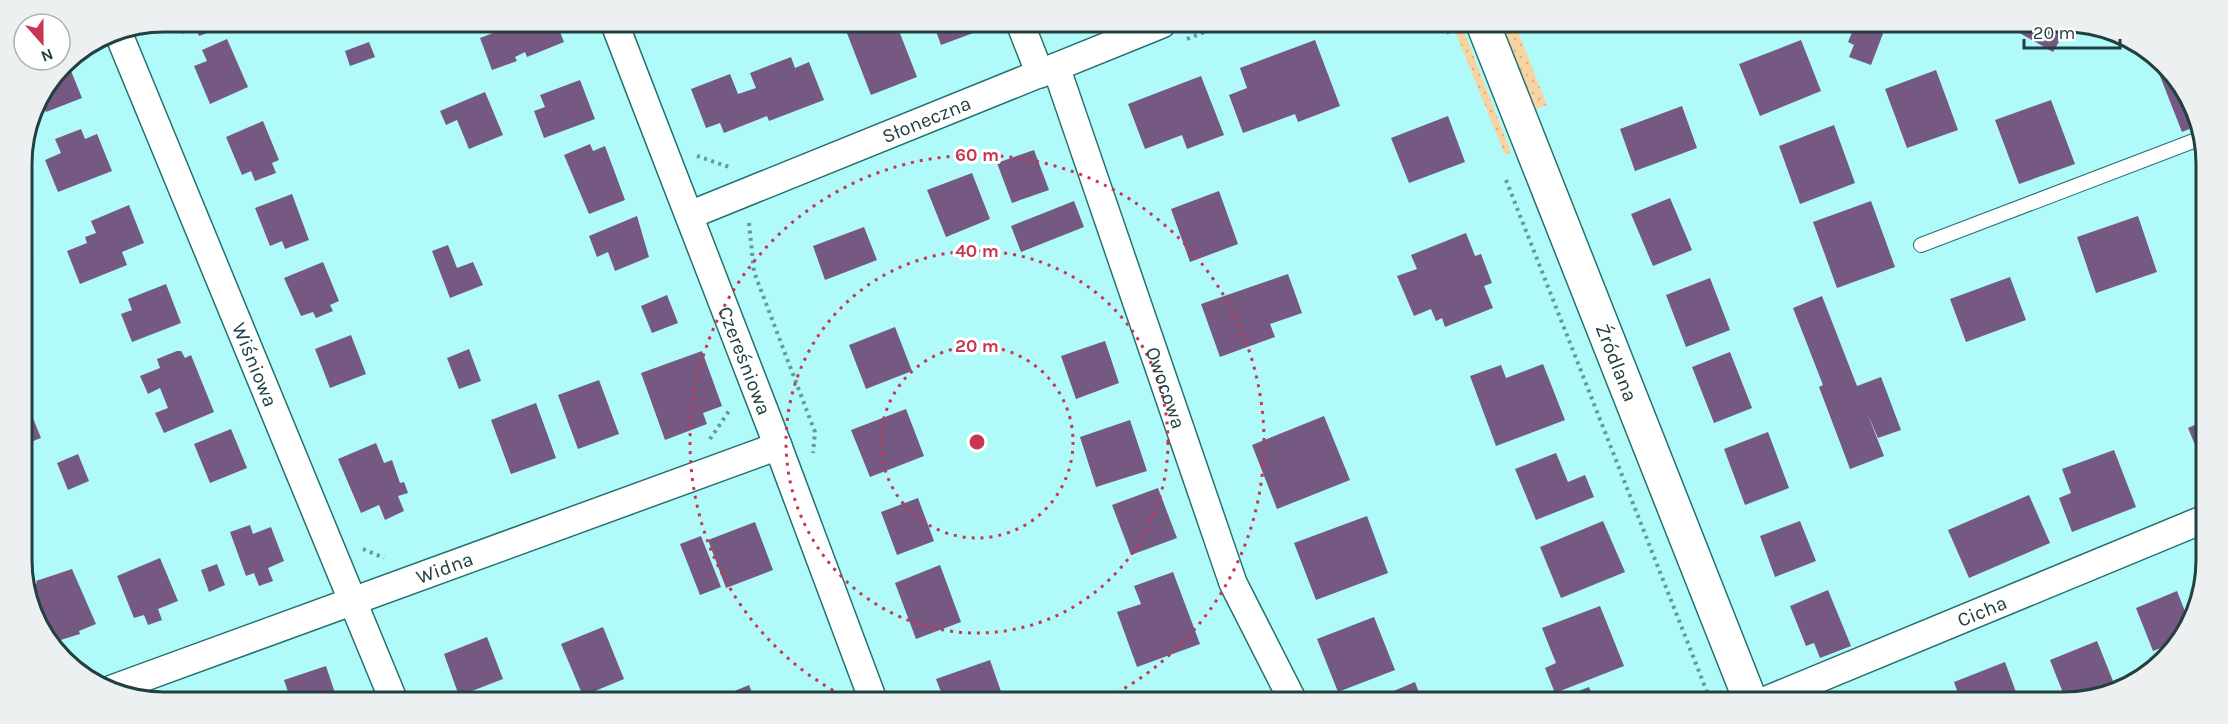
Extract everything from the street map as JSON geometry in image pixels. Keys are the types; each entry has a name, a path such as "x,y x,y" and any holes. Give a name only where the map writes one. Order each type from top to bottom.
{"street":[{"name":"Czereśniowa","path":"618,32 690,215 870,692"},
{"name":"Owocowa","path":"1025,32 1048,70 1233,584 1288,692"},
{"name":"Słoneczna","path":"690,215 1142,32"},
{"name":"Źródlana","path":"1486,32 1747,692"},
{"name":"Wiśniowa","path":"121,39 390,692"},
{"name":"Widna","path":"122,685 778,446"},
{"name":"Cicha","path":"1786,692 2196,522"}],"lane":[{"path":"1921,245 2194,141"}],"path":[{"path":"1448,32 1454,46"},
{"path":"694,155 732,168"},
{"path":"1502,169 1707,692"},
{"path":"748,214 754,272 815,432"},
{"path":"708,441 733,404"},
{"path":"356,546 392,561"}],"shaded area":[{"path":"1455,32 1464,32 1511,152 1505,155"},
{"path":"1505,32 1518,32 1547,105 1536,109"}],"building":[{"path":"198,32 210,32 199,36"},
{"path":"496,32 560,32 564,42 527,57 525,52 515,57 517,61 492,70 480,38"},
{"path":"846,32 900,32 917,77 871,95"},
{"path":"936,32 976,32 941,45"},
{"path":"1852,32 1884,32 1871,65 1849,57 1854,45 1848,42"},
{"path":"2018,32 2065,32 2053,52"},
{"path":"227,39 248,87 210,104 194,66 207,61 202,50"},
{"path":"1315,40 1340,106 1298,122 1295,114 1243,133 1229,95 1247,88 1240,68"},
{"path":"1801,40 1821,91 1760,116 1739,64"},
{"path":"369,42 375,57 350,66 345,51"},
{"path":"791,57 795,68 809,62 824,100 769,121 767,116 724,133 720,123 706,128 691,89 730,74 738,94 756,88 750,73"},
{"path":"2157,69 2183,105 2191,128 2182,132"},
{"path":"1936,70 1958,130 1907,148 1885,89"},
{"path":"68,72 71,72 82,98 46,112 44,108"},
{"path":"1201,76 1224,135 1187,149 1182,135 1145,149 1128,104"},
{"path":"580,80 595,119 544,138 534,111 545,107 540,95"},
{"path":"485,92 503,135 469,149 457,120 446,125 440,111"},
{"path":"2051,100 2075,164 2019,184 1995,120"},
{"path":"1682,106 1697,148 1635,171 1620,129"},
{"path":"1448,116 1465,162 1409,183 1391,138"},
{"path":"263,121 279,160 272,163 276,173 255,181 251,171 242,175 226,137"},
{"path":"1834,125 1855,183 1800,204 1779,146"},
{"path":"81,129 85,139 97,134 112,171 58,192 45,160 61,153 55,139"},
{"path":"590,144 593,151 605,146 625,200 589,214 564,155"},
{"path":"1034,150 1049,190 1012,203 997,163"},
{"path":"972,173 990,219 946,237 927,190"},
{"path":"1219,191 1238,244 1190,262 1171,209"},
{"path":"292,194 309,240 285,249 282,241 270,246 255,208"},
{"path":"1670,198 1692,250 1653,266 1631,214"},
{"path":"1074,201 1084,227 1021,252 1011,226"},
{"path":"1871,201 1895,267 1837,288 1813,222"},
{"path":"129,205 144,243 122,252 127,265 80,284 67,251 87,243 85,237 96,233 91,221"},
{"path":"637,216 649,257 615,271 608,252 597,257 589,236"},
{"path":"2138,216 2157,272 2096,293 2077,237"},
{"path":"864,227 877,260 825,280 813,246"},
{"path":"1466,233 1475,256 1481,254 1492,283 1484,286 1493,308 1445,327 1442,318 1436,321 1431,309 1414,316 1397,276 1417,269 1411,255"},
{"path":"448,245 457,268 473,262 483,285 450,298 432,251"},
{"path":"323,262 339,301 330,305 333,311 316,318 313,312 301,316 284,278"},
{"path":"1288,274 1302,313 1270,324 1275,337 1220,357 1201,304"},
{"path":"2010,277 2026,320 1966,342 1950,299"},
{"path":"1710,278 1730,330 1686,347 1666,295"},
{"path":"166,284 181,323 132,342 121,314 132,310 128,299"},
{"path":"667,295 678,323 652,333 641,306"},
{"path":"1822,296 1857,386 1881,377 1901,430 1878,438 1868,415 1884,456 1850,469 1819,387 1823,385 1793,308"},
{"path":"895,327 912,371 866,389 849,345"},
{"path":"351,335 366,374 330,388 315,349"},
{"path":"1105,341 1119,383 1076,399 1061,356"},
{"path":"469,349 481,381 459,389 447,358"},
{"path":"181,351 185,358 191,355 214,412 164,433 155,413 168,408 160,388 148,394 140,376 160,368 157,359"},
{"path":"702,351 722,406 703,413 707,424 665,440 641,373"},
{"path":"1730,352 1752,408 1714,423 1692,367"},
{"path":"1543,364 1565,420 1496,446 1470,376 1501,365 1506,378"},
{"path":"599,380 619,434 578,449 558,395"},
{"path":"536,403 556,458 511,474 491,420"},
{"path":"906,409 924,456 870,477 851,430"},
{"path":"32,416 41,438 32,442"},
{"path":"1324,416 1350,480 1277,509 1252,445"},
{"path":"1130,420 1147,471 1096,487 1080,437"},
{"path":"2196,424 2196,447 2188,428"},
{"path":"231,429 247,468 210,483 194,444"},
{"path":"1768,432 1789,488 1745,505 1724,449"},
{"path":"376,443 384,463 392,460 400,483 404,482 408,493 398,496 404,511 385,520 379,505 361,513 338,459"},
{"path":"2114,450 2136,507 2072,532 2059,498 2071,493 2062,469"},
{"path":"1556,453 1568,482 1585,475 1594,497 1536,520 1515,469"},
{"path":"78,454 89,481 68,490 57,463"},
{"path":"1158,488 1177,538 1131,555 1112,505"},
{"path":"2029,495 2050,543 1969,578 1948,530"},
{"path":"918,498 934,541 897,555 881,512"},
{"path":"1367,516 1388,573 1316,600 1294,543"},
{"path":"1603,521 1625,572 1561,598 1540,547"},
{"path":"1800,521 1816,561 1775,577 1760,536"},
{"path":"755,522 773,570 726,588 708,540"},
{"path":"250,525 253,534 271,527 284,561 268,568 273,581 259,586 254,573 246,576 230,532"},
{"path":"701,536 721,587 700,595 680,544"},
{"path":"160,558 178,601 158,609 162,620 148,625 144,615 134,618 117,576"},
{"path":"217,564 225,585 209,592 201,570"},
{"path":"940,565 961,622 916,639 895,583"},
{"path":"72,569 96,624 79,631 80,634 59,641 45,619 34,586 36,581"},
{"path":"1173,572 1200,644 1137,667 1117,612 1141,604 1134,586"},
{"path":"1828,590 1851,646 1820,658 1814,643 1806,646 1790,606"},
{"path":"2177,591 2185,612 2169,641 2164,647 2153,651 2136,608"},
{"path":"1600,606 1624,666 1555,692 1545,668 1556,663 1542,628"},
{"path":"1374,617 1395,670 1338,692 1317,639"},
{"path":"603,627 624,679 593,692 581,692 561,644"},
{"path":"487,637 503,679 469,692 458,692 444,654"},
{"path":"2097,641 2114,683 2090,690 2063,692 2050,660"},
{"path":"990,660 1001,692 941,692 936,679"},
{"path":"2005,662 2016,692 1958,692 1954,682"},
{"path":"326,666 335,692 288,692 284,680"},
{"path":"1415,682 1419,692 1391,692"},
{"path":"749,685 752,692 732,692"},
{"path":"1589,687 1591,692 1576,692"}]}
